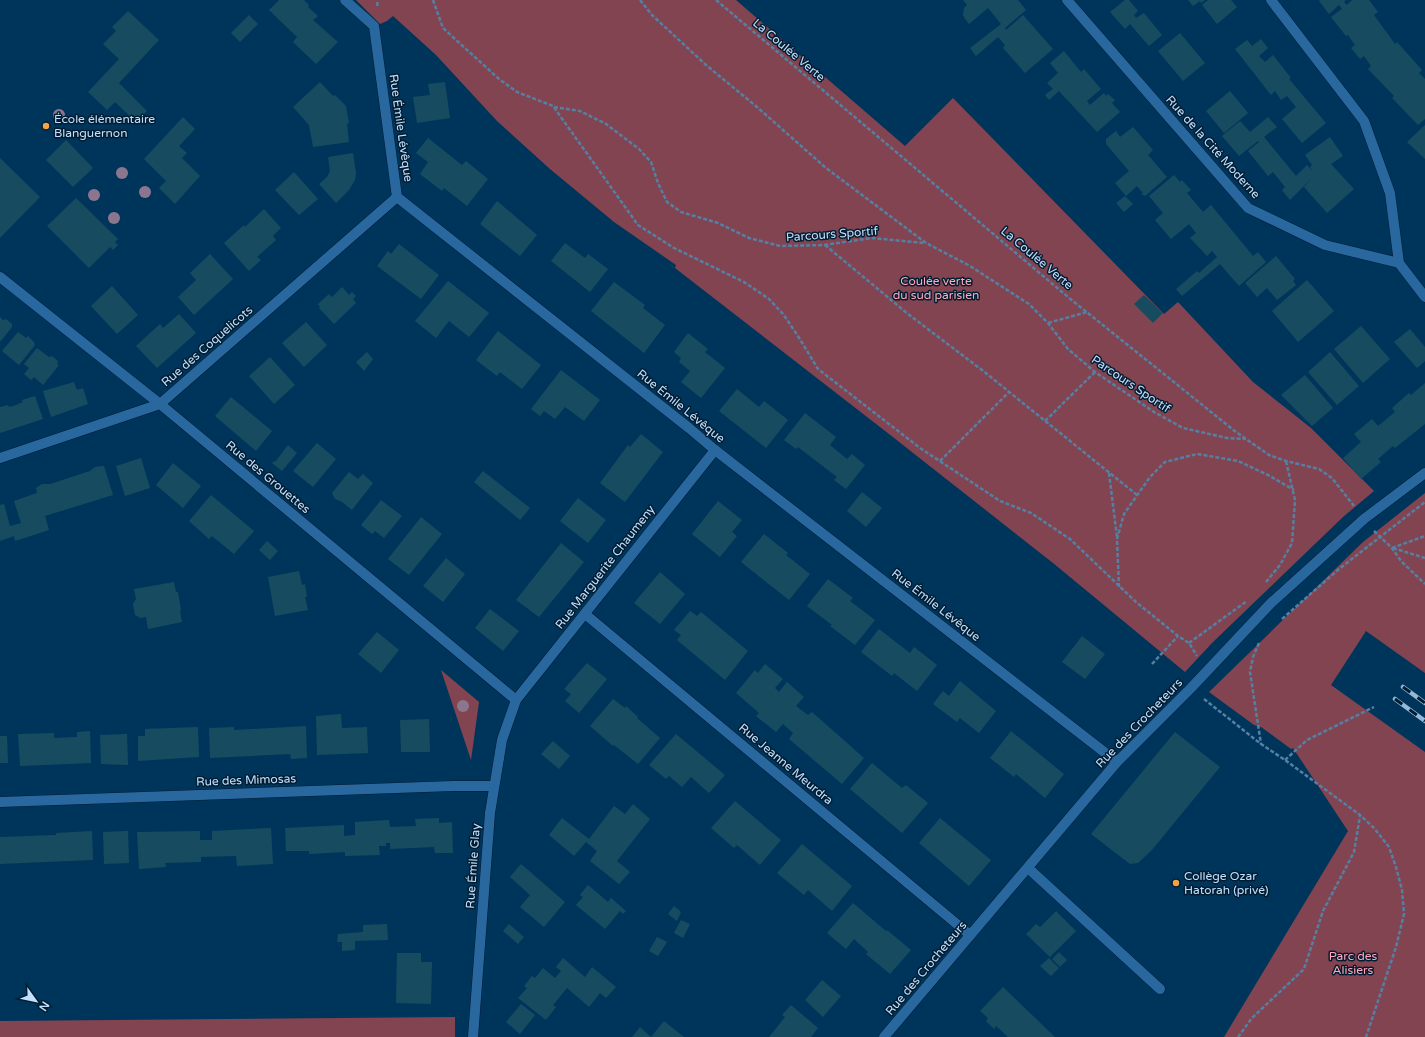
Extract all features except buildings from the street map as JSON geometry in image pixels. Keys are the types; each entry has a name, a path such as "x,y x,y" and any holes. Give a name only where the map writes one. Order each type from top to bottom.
{"street":[{"name":"Rue Émile Lévêque","path":"345,0 374,26 397,197 715,450 1116,762"},
{"name":"Rue de la Cité Moderne","path":"1067,0 1248,208 1326,245 1399,263"},
{"path":"1271,0 1364,121 1390,193 1399,263 1425,297"},
{"name":"Rue des Coquelicots","path":"0,458 160,404 397,197"},
{"name":"Rue des Grouettes","path":"0,277 160,404 516,700"},
{"name":"Rue Marguerite Chaumeny","path":"516,700 715,450"},
{"name":"Rue des Crocheteurs","path":"884,1037 1116,762 1191,688 1271,603 1364,519 1425,473"},
{"name":"Rue Jeanne Meurdra","path":"585,614 970,935"},
{"name":"Rue Émile Glay","path":"473,1037 490,813 502,740 516,700"},
{"name":"Rue des Mimosas","path":"0,802 453,786 494,786"},
{"path":"1028,868 1160,988"}],"path":[{"name":"Parcours Sportif","path":"433,0 443,28 499,79 517,92 553,106 580,111 606,124 639,149 650,162 667,202 681,212 718,223 749,238 780,246 824,245 872,238 926,243"},
{"name":"Parcours Sportif","path":"640,0 652,15 706,65 757,107 826,168 926,243 970,266 1029,304 1048,323 1068,349 1094,372 1154,412 1183,428 1227,438 1246,439"},
{"name":"La Coulée Verte","path":"716,0 1087,312 1246,439 1269,455 1319,469 1332,478 1356,509"},
{"path":"553,106 638,225 674,248 744,282 769,299 783,314 818,369 920,448 1000,501 1031,513 1070,539 1119,587 1178,636 1189,643 1208,670"},
{"path":"824,245 908,314 1045,420 1137,495"},
{"path":"1048,323 1087,312"},
{"path":"1045,420 1094,372"},
{"path":"940,461 1009,392"},
{"path":"1117,539 1124,514 1150,477 1165,462 1197,454 1238,461 1268,475 1294,490"},
{"path":"1262,588 1280,565 1292,543 1295,500 1294,490 1286,461"},
{"path":"1108,472 1117,539 1119,587"},
{"path":"1279,622 1339,569 1425,502"},
{"path":"1392,548 1425,536"},
{"path":"1380,538 1392,548 1400,561 1425,584"},
{"path":"1392,548 1425,558"},
{"path":"1189,643 1251,598"},
{"path":"1152,664 1178,636"},
{"path":"1260,642 1253,657 1250,672 1261,744"},
{"path":"1191,688 1261,744 1360,815 1374,828 1389,847 1402,890 1404,914 1396,947 1366,1037"},
{"path":"1285,760 1307,740 1374,708"},
{"path":"1238,1037 1252,1018 1304,969 1324,912 1354,852 1360,815"}],"green space":[{"name":"Coulée verte du sud parisien","path":"356,0 736,0 905,146 953,98 1164,314 1178,302 1253,382 1311,428 1374,491 1343,517 1212,643 1185,672 1053,563 675,268 676,265 614,222 550,169 497,121 436,55 393,16 380,24"},
{"name":"Parc des Alisiers","path":"1425,493 1425,673 1366,631 1331,685 1425,752 1425,1037 1224,1037 1348,831 1293,748 1291,749 1261,727 1254,725 1209,692 1363,542"},
{"path":"441,670 479,702 471,760"},
{"path":"455,1017 455,1037 0,1037 0,1021"}],"railway":[{"path":"1403,687 1425,703"},
{"path":"1395,699 1425,721"}],"place":[{"name":"École élémentaire Blanguernon","path":"46,126"},
{"name":"Collège Ozar Hatorah (privé)","path":"1176,883"}]}
